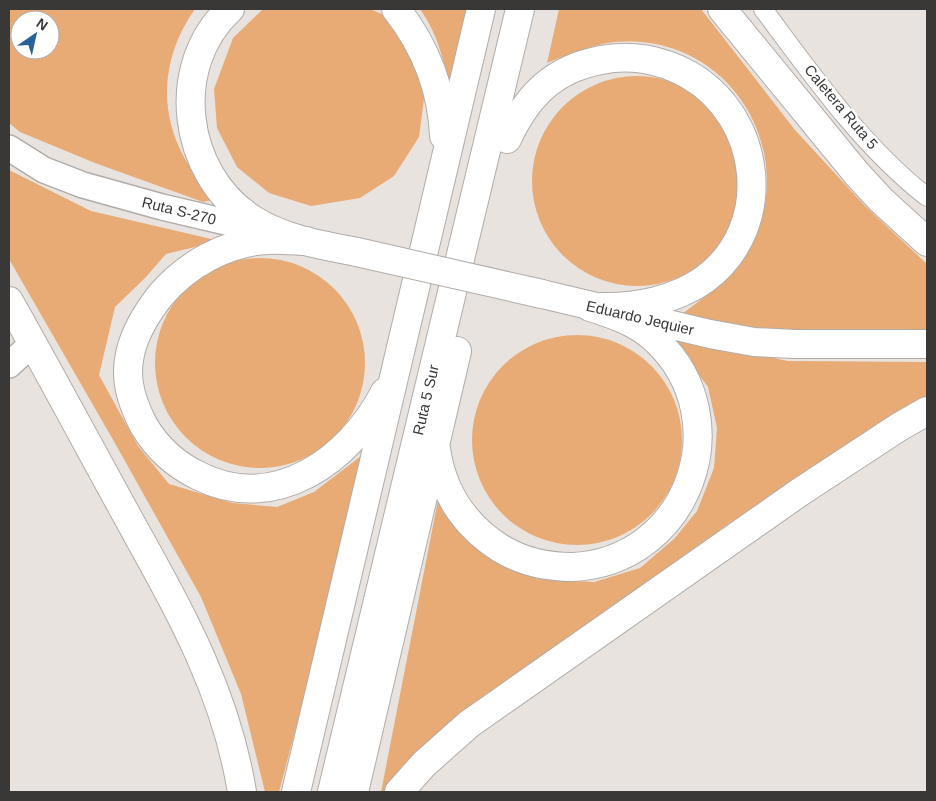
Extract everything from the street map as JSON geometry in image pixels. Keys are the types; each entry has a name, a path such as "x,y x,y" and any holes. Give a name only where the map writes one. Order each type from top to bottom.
{"highway":[{"path":"230,9 212,29 202,45 196,63 191,82 190,101 195,140 210,176 236,207 268,229 306,241"},
{"path":"396,9 415,36 434,76 440,99 446,160"},
{"path":"296,792 481,9"},
{"name":"Ruta 5 Sur","path":"332,792 520,9"},
{"path":"354,792 539,9"},
{"path":"722,9 857,174 881,200 927,242"},
{"path":"507,139 528,101 557,77 573,68 591,62 628,57 663,63 696,79 722,102 733,116 741,132 751,165 751,201 747,219 740,236 719,266 705,279 663,299 633,306 612,308 590,307"},
{"path":"306,241 268,240 240,245 214,254 182,274 154,304 134,341 128,361 129,380 139,416 160,448 190,472 224,485 259,488 294,481 325,464 355,435 381,399 398,361"},
{"name":"Ruta S-270","path":"306,241 357,252"},
{"name":"Eduardo Jequier","path":"357,252 542,294 590,307 754,342 927,344"},
{"path":"9,301 172,598 201,655 225,717 242,792"},
{"path":"436,444 438,463 452,499 475,530 506,552 542,565 580,566 618,557 650,538 664,525 675,510 685,494 692,477 698,440 698,422 694,403 680,369 656,340 625,320 590,307"},
{"path":"399,792 424,764 469,724 800,492 886,435 927,412"}],"street":[{"name":"Caletera Ruta 5","path":"763,9 827,95 869,143 908,182 927,197"},
{"name":"Ruta S-270","path":"9,148 44,170 83,186 230,224 306,241"},
{"path":"9,365 32,343"}],"shaded area":[{"path":"9,9 195,9 181,33 172,58 167,83 168,108 174,132 184,156 198,178 217,199 203,202 95,163 20,132 9,123"},
{"path":"370,9 382,14 415,54 425,91 419,137 394,176 360,198 311,206 269,193 237,167 217,128 214,89 233,38 262,10"},
{"path":"420,9 473,9 452,97 437,41"},
{"path":"559,9 701,9 795,130 865,206 927,264 927,331 800,336 678,317 716,288 733,272 747,253 762,219 767,185 764,151 752,119 734,90 709,67 678,50 642,42 605,43 547,63"},
{"path":"637,76 657,78 677,84 695,94 711,107 724,123 734,141 740,161 742,181 740,201 734,221 724,239 711,255 695,268 677,278 657,284 637,286 617,284 597,278 579,268 563,255 550,239 540,221 534,201 532,181 534,161 540,141 550,123 563,107 579,94 597,84 617,78"},
{"path":"9,170 91,211 220,241 166,254 145,278 115,307 99,375 138,446 169,484 233,503 277,507 314,492 369,450 279,792 265,792 241,694 201,597 9,259"},
{"path":"260,258 280,260 300,266 318,276 334,289 347,305 357,323 363,343 365,363 363,383 357,403 347,421 334,437 318,450 300,460 280,466 260,468 240,466 220,460 202,450 186,437 173,421 163,403 157,383 155,363 157,343 163,323 173,305 186,289 202,276 220,266 240,260"},
{"path":"577,335 597,337 617,343 635,353 651,366 664,382 674,400 680,420 682,440 680,460 674,480 664,498 651,514 635,527 617,537 597,543 577,545 557,543 537,537 519,527 503,514 490,498 480,480 474,460 472,440 474,420 480,400 490,382 503,366 519,353 537,343 557,337"},
{"path":"670,336 788,361 927,362 927,402 827,457 724,527 496,691 384,792 381,792 438,500 481,545 537,579 594,582 640,568 674,539 697,511 714,468 717,428 708,387"}]}
